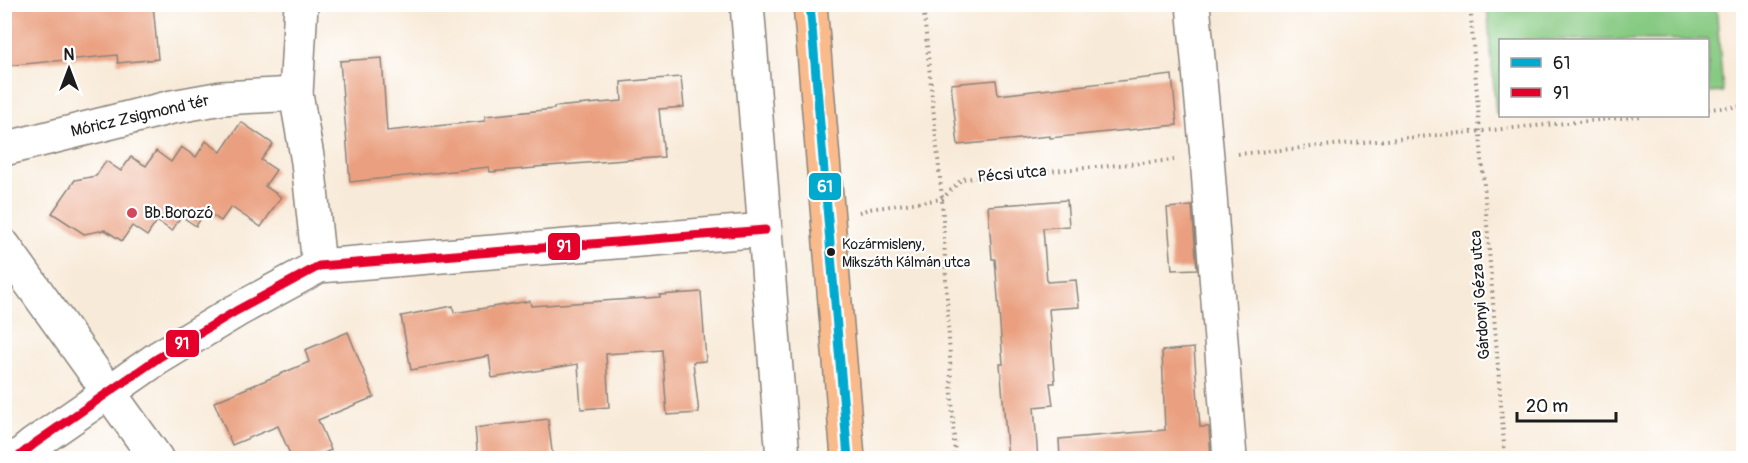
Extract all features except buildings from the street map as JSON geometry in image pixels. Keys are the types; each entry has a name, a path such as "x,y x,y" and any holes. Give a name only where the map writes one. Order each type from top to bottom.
{"main road":[{"path":"810,4 848,459"}],"street":[{"path":"301,4 296,94 308,162 319,266"},
{"path":"747,4 783,459"},
{"path":"1192,4 1207,157 1230,459"},
{"name":"Móricz Zsigmond tér","path":"4,149 172,106 222,98 296,94"},
{"path":"17,459 34,444 158,358 319,266 765,230"},
{"path":"4,246 156,459"}],"path":[{"path":"923,4 942,200 955,459"},
{"name":"Gárdonyi Géza utca","path":"1470,4 1505,459"},
{"path":"1709,109 1743,106"},
{"path":"1207,157 1630,117"},
{"name":"Pécsi utca","path":"942,200 962,179 1207,157"},
{"path":"828,222 869,209 942,200"}],"green space":[{"path":"1487,5 1716,5 1723,92 1709,93 1709,39 1499,39 1499,114 1496,114"}],"transit line":[{"name":"61","path":"810,4 848,458"},
{"name":"91","path":"17,458 158,358 236,311 319,266 765,230"}],"place":[{"name":"Bb.Borozó","path":"132,213"},
{"name":"Kozármisleny, Mikszáth Kálmán utca","path":"831,252"}]}
